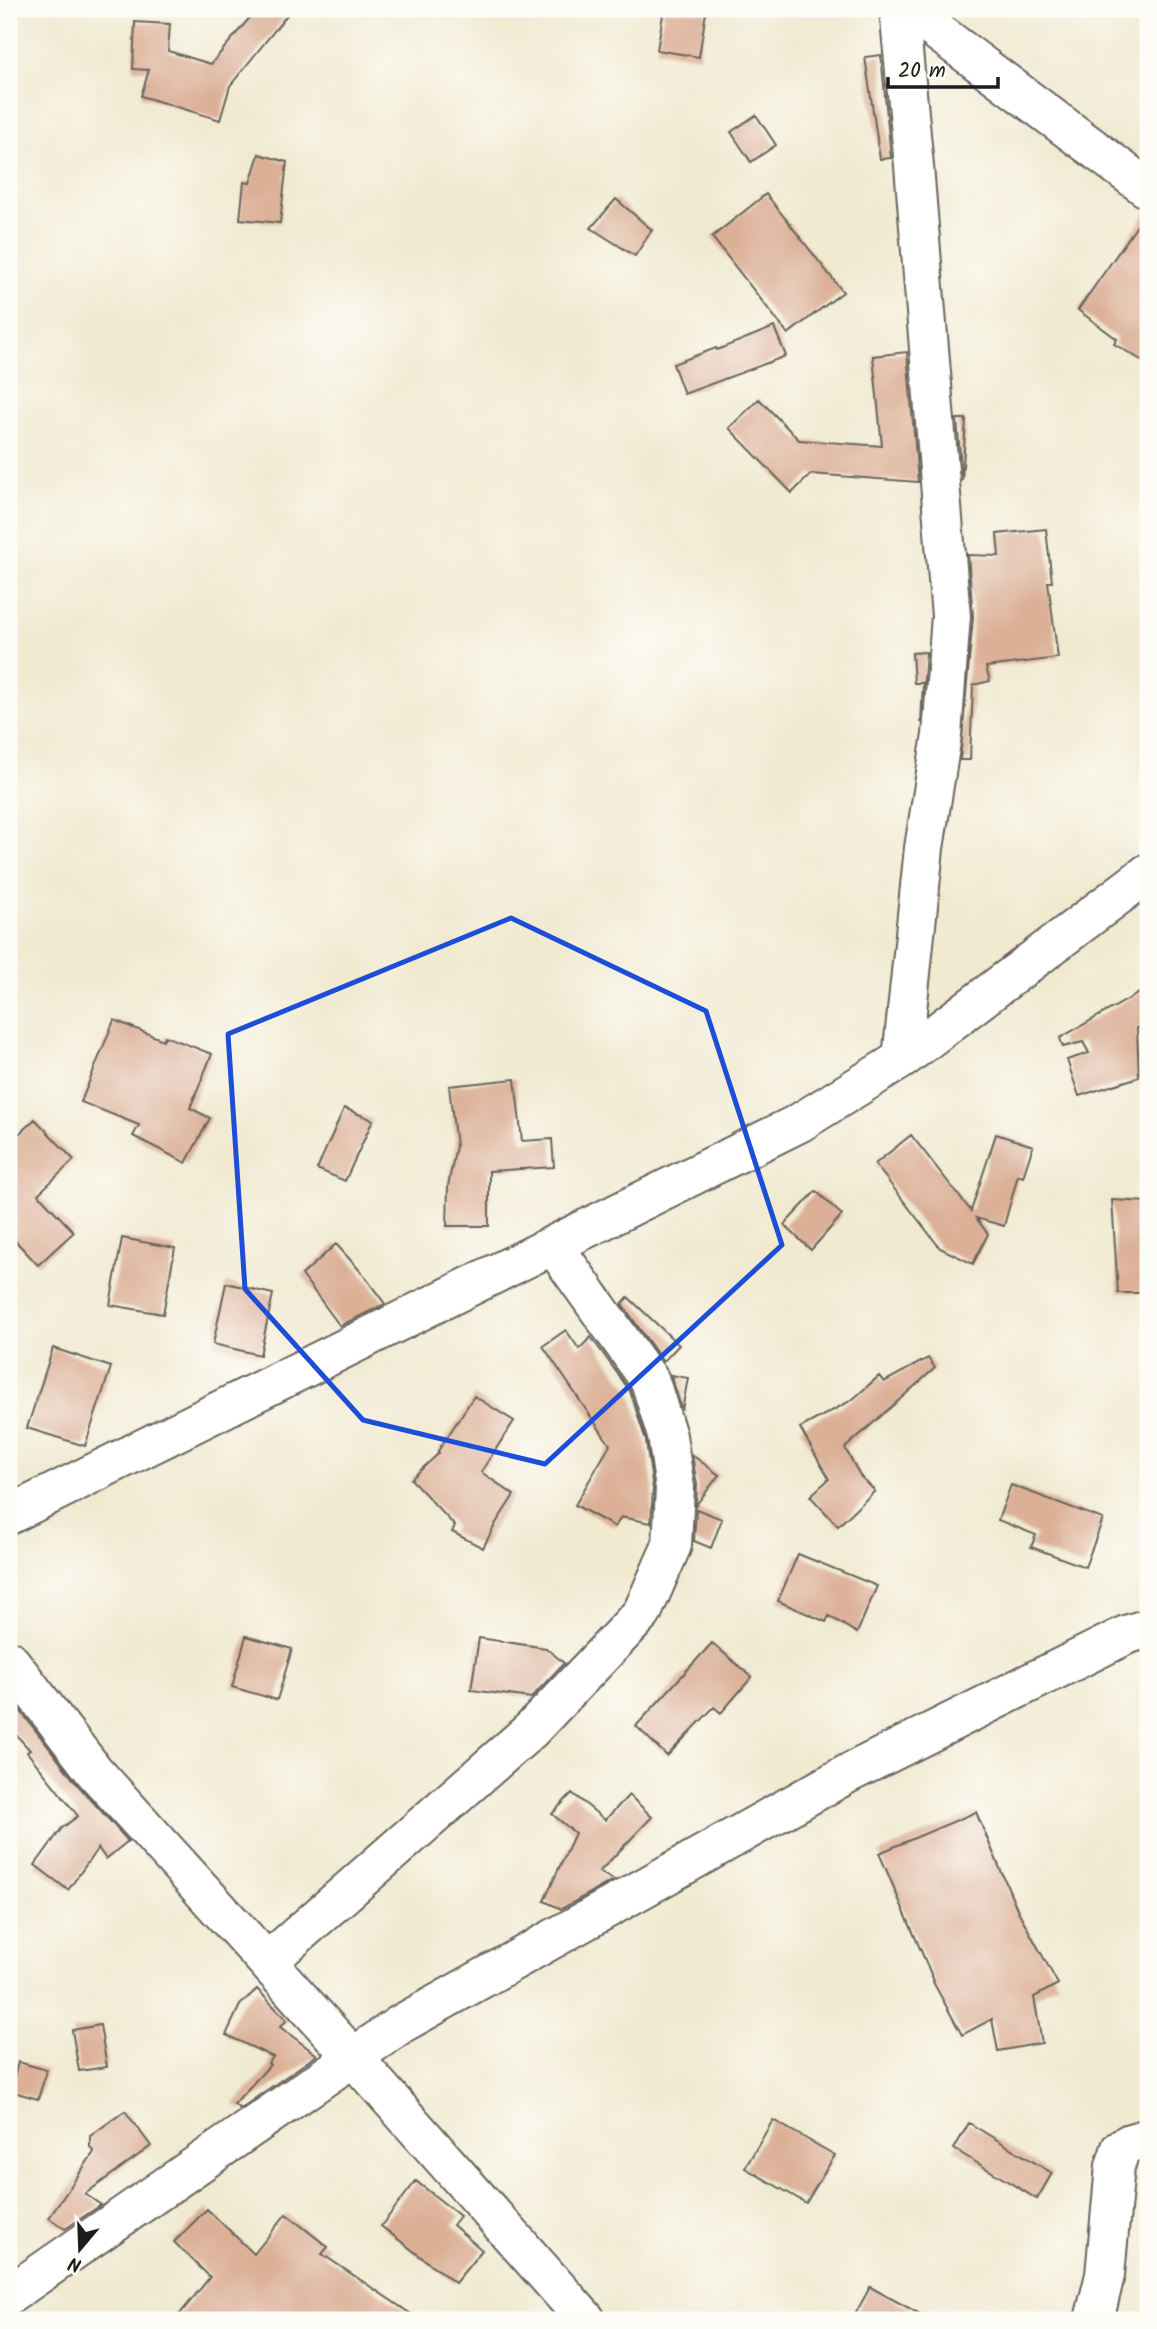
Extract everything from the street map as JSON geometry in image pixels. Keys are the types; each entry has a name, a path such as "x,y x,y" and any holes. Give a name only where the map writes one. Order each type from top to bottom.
{"street":[{"path":"899,9 951,616 942,735 924,848 902,1059"},
{"path":"907,9 1148,189"},
{"path":"9,1515 799,1123 902,1059 1148,873"},
{"path":"267,1962 531,1730 642,1613 672,1545 675,1488 667,1436 650,1381 553,1245"},
{"path":"9,2295 401,2024 849,1773 1126,1635 1148,1628"},
{"path":"9,1660 94,1771 352,2056 555,2302 586,2320"},
{"path":"1094,2320 1105,2275 1115,2166 1121,2148 1148,2138"},
{"path":"15,2320 45,2270"}],"highlighted area":[{"path":"511,918 706,1011 782,1245 545,1464 363,1420 245,1289 228,1034"}],"building":[{"path":"257,9 290,11 230,86 220,120 141,96 149,70 133,69 135,22 170,24 168,51 211,64"},
{"path":"664,9 706,12 699,57 657,50"},
{"path":"881,55 891,158 880,159 865,57"},
{"path":"756,115 776,145 751,162 731,132"},
{"path":"259,154 287,162 280,223 240,219 244,182 250,183"},
{"path":"766,194 843,292 788,334 712,237"},
{"path":"616,199 652,230 635,256 591,228"},
{"path":"1148,210 1148,364 1114,344 1117,339 1078,310"},
{"path":"774,327 786,356 684,394 673,364"},
{"path":"907,352 918,482 811,474 792,493 729,428 759,399 799,440 882,446 873,356"},
{"path":"957,419 966,419 962,481"},
{"path":"1046,529 1052,582 1048,582 1058,658 986,667 990,681 973,685 970,760 960,760 973,617 968,555 999,556 997,534"},
{"path":"926,652 921,723 923,683 914,683 912,653"},
{"path":"1148,988 1148,1025 1137,1028 1139,1077 1079,1096 1067,1060 1089,1053 1083,1042 1063,1047 1060,1038"},
{"path":"114,1020 163,1040 165,1036 212,1054 190,1108 210,1118 186,1163 133,1136 139,1125 81,1102"},
{"path":"515,1079 522,1141 552,1139 554,1167 489,1171 489,1226 447,1226 448,1186 456,1146 449,1086"},
{"path":"344,1108 373,1120 345,1181 317,1169"},
{"path":"35,1119 74,1160 38,1194 74,1232 38,1265 9,1234 9,1143"},
{"path":"996,1134 1033,1146 1023,1177 1018,1175 1004,1226 976,1218 988,1234 973,1264 940,1248 875,1164 911,1135 971,1211"},
{"path":"816,1191 842,1215 811,1250 784,1225"},
{"path":"1112,1200 1148,1202 1148,1236 1141,1236 1141,1293 1118,1293"},
{"path":"122,1238 175,1248 163,1314 110,1305"},
{"path":"336,1244 385,1304 340,1326 302,1275"},
{"path":"226,1283 273,1294 260,1355 213,1344"},
{"path":"628,1297 679,1345 663,1362 622,1304"},
{"path":"566,1330 579,1349 591,1337 630,1391 646,1441 653,1489 651,1523 621,1517 615,1527 575,1505 610,1445 543,1346"},
{"path":"53,1348 111,1367 85,1446 27,1428"},
{"path":"928,1358 935,1368 845,1448 860,1476 875,1491 838,1526 810,1496 829,1479 800,1428 852,1400 879,1376 884,1382"},
{"path":"671,1375 688,1378 682,1410"},
{"path":"474,1396 514,1421 481,1472 514,1495 483,1548 452,1532 455,1526 411,1479 439,1453"},
{"path":"692,1455 719,1475 696,1505 697,1485"},
{"path":"1011,1485 1103,1519 1085,1567 1031,1547 1036,1535 998,1520"},
{"path":"696,1509 722,1519 711,1548 694,1541"},
{"path":"798,1554 877,1586 857,1633 829,1616 826,1622 778,1601"},
{"path":"246,1636 292,1649 277,1700 232,1687"},
{"path":"479,1638 546,1648 564,1663 531,1698 471,1690"},
{"path":"712,1643 752,1677 721,1713 714,1707 667,1756 636,1726"},
{"path":"9,1696 77,1784 128,1841 106,1859 98,1848 68,1890 35,1865 62,1828 78,1816 27,1752 30,1750 9,1727"},
{"path":"572,1793 605,1820 629,1795 652,1817 599,1872 614,1880 561,1909 544,1901 575,1833 552,1814"},
{"path":"976,1812 1018,1911 1058,1984 1034,1997 1042,2043 998,2051 992,2019 962,2035 933,1982 879,1853"},
{"path":"257,1989 287,2020 280,2027 317,2055 240,2109 234,2104 270,2065 268,2064 273,2057 226,2035 240,2005"},
{"path":"100,2025 107,2067 79,2071 72,2030"},
{"path":"18,2062 47,2070 38,2099 10,2091"},
{"path":"125,2111 151,2146 85,2194 101,2205 65,2229 49,2218 94,2152 90,2147 90,2136"},
{"path":"773,2120 835,2155 806,2203 745,2168"},
{"path":"969,2123 1052,2173 1037,2199 954,2149"},
{"path":"416,2181 460,2216 453,2225 482,2250 455,2283 381,2226"},
{"path":"207,2209 254,2254 286,2214 328,2247 322,2254 420,2320 175,2320 210,2277 174,2242"},
{"path":"870,2287 931,2320 852,2320"}]}
